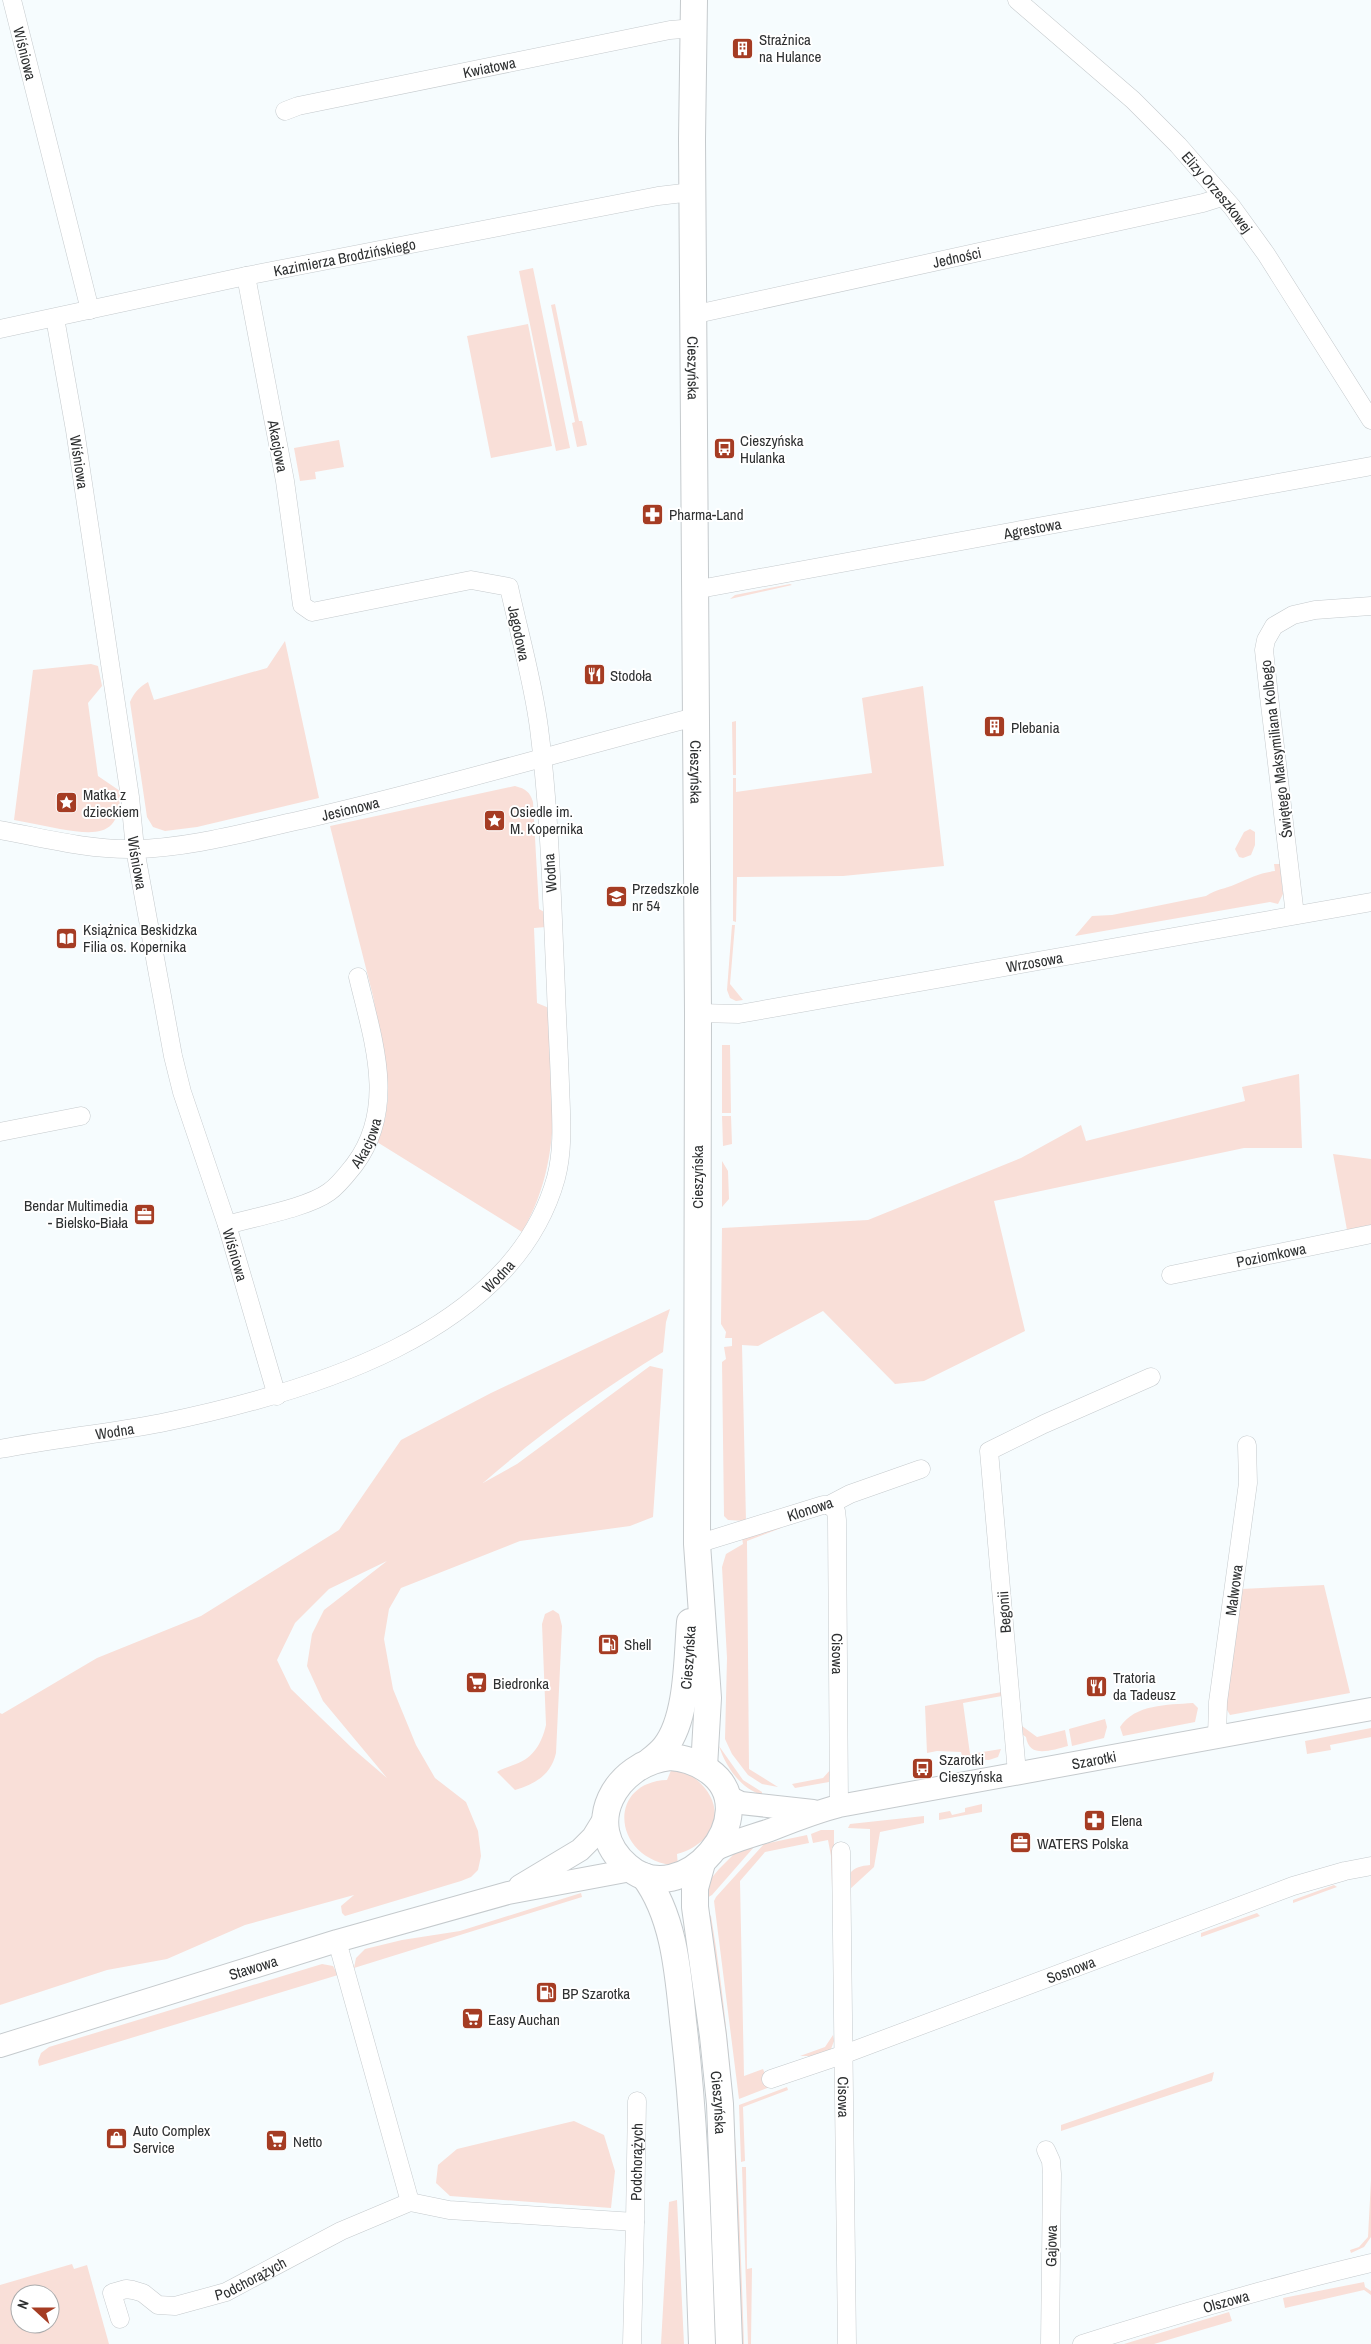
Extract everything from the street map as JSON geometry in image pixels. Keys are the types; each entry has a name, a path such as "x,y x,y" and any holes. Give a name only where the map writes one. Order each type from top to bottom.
{"main road":[{"name":"Cieszyńska","path":"694,0 692,315 698,1013 697,1544 708,1698 704,1767"},
{"name":"Cieszyńska","path":"650,1761 665,1747 674,1729 683,1696 697,1544"},
{"path":"670,1757 681,1758 704,1767 720,1780 728,1797 726,1826 707,1857 689,1872 674,1878 658,1879 638,1873 619,1859 611,1848 606,1834 604,1819 608,1802 618,1786 631,1772 650,1761 670,1757"},
{"name":"Cieszyńska","path":"707,1857 695,1888 695,1907 712,2027 720,2104 729,2344"},
{"name":"Cieszyńska","path":"638,1873 657,1893 664,1912 672,1944 680,1992 692,2107 702,2344"}],"street":[{"name":"Wiśniowa","path":"12,0 90,310"},
{"name":"Elizy Orzeszkowej","path":"1017,0 1133,100 1178,145 1222,196 1266,254 1371,420"},
{"name":"Kwiatowa","path":"285,111 298,106 670,30 695,28"},
{"name":"Kazimierza Brodzińskiego","path":"0,329 246,276 658,196 692,192"},
{"name":"Jedności","path":"692,315 1204,203 1222,196"},
{"name":"Akacjowa","path":"246,276 285,481 302,605 312,612"},
{"name":"Wiśniowa","path":"55,318 75,430 129,787 135,849 173,1056 184,1100 227,1225 277,1396"},
{"name":"Agrestowa","path":"694,590 1371,466"},
{"name":"Jagodowa","path":"312,612 471,580 509,587 539,725 542,757"},
{"name":"Świętego Maksymiliana Kolbego","path":"1295,915 1264,650 1266,640 1274,626 1293,615 1315,610 1371,606"},
{"name":"Jesionowa","path":"0,830 76,845 104,848 135,849 191,843 323,815 434,788 542,757 695,717"},
{"name":"Wodna","path":"0,1449 159,1423 277,1396 311,1384 391,1350 445,1321 468,1303 511,1262 529,1239 545,1211 557,1175 561,1143 553,922 542,757"},
{"name":"Wrzosowa","path":"698,1013 739,1014 1371,902"},
{"name":"Akacjowa","path":"227,1225 304,1203 328,1193 345,1177 364,1151 373,1132 379,1107 378,1074 358,977"},
{"path":"0,1132 81,1116"},
{"name":"Poziomkowa","path":"1171,1275 1371,1234"},
{"name":"Begonii","path":"1017,1772 989,1451 1044,1424 1151,1377"},
{"name":"Malwowa","path":"1217,1737 1218,1702 1248,1483 1247,1445"},
{"name":"Klonowa","path":"697,1544 823,1504 829,1505 850,1494 921,1469"},
{"name":"Cisowa","path":"829,1505 836,1511 837,1520 839,1806"},
{"name":"Szarotki","path":"707,1857 735,1840 768,1830 816,1811 1017,1772 1371,1709"},
{"name":"Szarotki","path":"728,1797 741,1802 816,1811"},
{"name":"Stawowa","path":"508,1893 580,1850 593,1837 604,1819"},
{"name":"Cisowa","path":"841,1851 847,2344"},
{"name":"Sosnowa","path":"771,2079 842,2055 1293,1886 1345,1871 1371,1866"},
{"name":"Stawowa","path":"0,2046 337,1941 508,1893 638,1873"},
{"path":"337,1941 410,2202"},
{"name":"Podchorążych","path":"632,2344 637,2101"},
{"name":"Gajowa","path":"1046,2150 1051,2162 1052,2174 1050,2344"},
{"name":"Podchorążych","path":"120,2319 112,2293 126,2289 133,2290 142,2293 158,2305 175,2306 226,2292 341,2231 410,2202 449,2210 635,2222"},
{"name":"Olszowa","path":"1082,2344 1241,2296 1371,2263"}],"shaded area":[{"path":"533,268 570,448 556,451 519,271"},
{"path":"555,304 579,421 582,421 587,445 577,447 572,423 575,422 551,305"},
{"path":"528,324 552,446 491,458 467,336"},
{"path":"339,440 344,467 315,472 316,479 300,481 294,448"},
{"path":"792,585 730,599 735,595"},
{"path":"285,641 319,798 197,827 165,831 153,827 147,817 130,702 135,693 148,682 154,700 267,668"},
{"path":"91,664 98,666 102,686 88,703 98,776 120,791 116,817 111,825 104,830 96,832 60,829 14,820 33,670"},
{"path":"923,686 944,866 843,876 737,877 736,922 733,921 733,778 736,778 736,792 872,773 862,698"},
{"path":"736,721 736,775 733,775 732,722"},
{"path":"515,786 527,791 533,802 539,909 546,913 546,927 534,928 537,1003 549,1008 553,1095 553,1123 544,1178 535,1205 522,1232 377,1142 385,1119 388,1098 386,1071 373,996 330,826"},
{"path":"1250,829 1255,832 1255,845 1251,855 1243,858 1239,857 1235,849 1244,832"},
{"path":"1274,864 1280,864 1283,894 1278,904 1270,902 1075,936 1092,916 1112,915 1206,896 1255,876 1275,871"},
{"path":"732,925 735,925 730,984 743,1000 736,1001 730,998 727,990"},
{"path":"722,1045 730,1045 731,1113 722,1113"},
{"path":"1299,1074 1302,1148 1244,1148 994,1201 1025,1331 924,1381 895,1384 823,1311 758,1346 742,1345 746,1521 728,1520 724,1516 722,1362 726,1359 724,1347 732,1346 732,1338 725,1338 726,1332 721,1324 722,1228 868,1220 1021,1158 1081,1125 1086,1141 1245,1101 1242,1087"},
{"path":"722,1116 731,1116 732,1144 723,1146"},
{"path":"1333,1154 1371,1159 1371,1225 1347,1230"},
{"path":"722,1161 728,1171 729,1199 722,1207"},
{"path":"670,1309 666,1322 663,1352 570,1414 483,1483 517,1464 650,1366 663,1369 653,1517 630,1526 520,1541 401,1588 389,1609 384,1639 393,1689 416,1745 435,1778 466,1802 478,1831 481,1856 478,1870 471,1877 461,1881 345,1916 342,1913 341,1906 354,1895 245,1925 167,1959 107,1970 0,2005 0,1713 2,1714 97,1658 201,1616 339,1530 401,1440 491,1393","holes":["387,1561 324,1610 312,1634 307,1666 323,1701 387,1778 352,1748 291,1689 277,1660 295,1623 329,1589"]},
{"path":"779,1526 781,1528 747,1541 749,1769 778,1787 762,1784 748,1775 732,1754 725,1739 727,1658 722,1567 726,1554 743,1544 742,1538"},
{"path":"1324,1585 1350,1693 1230,1715 1226,1708 1241,1589"},
{"path":"553,1610 559,1614 562,1626 556,1753 554,1761 541,1778 515,1790 497,1772 522,1761 532,1754 544,1732 546,1725 542,1624 545,1614"},
{"path":"1002,1692 1002,1696 963,1703 970,1754 1001,1749 998,1757 989,1760 963,1759 961,1752 937,1751 927,1753 925,1706"},
{"path":"1193,1703 1198,1708 1195,1722 1123,1736 1120,1727 1126,1719 1134,1714 1152,1707"},
{"path":"1105,1719 1107,1727 1104,1738 1072,1746 1069,1729"},
{"path":"1022,1726 1037,1737 1065,1730 1068,1746 1048,1751 1036,1751 1028,1744 1026,1737 1019,1732"},
{"path":"1371,1728 1371,1737 1330,1745 1331,1750 1307,1754 1305,1741"},
{"path":"719,1746 743,1780 762,1792 762,1795 754,1792 735,1776"},
{"path":"672,1768 696,1779 706,1790 715,1812 714,1823 709,1833 701,1842 677,1854 678,1866 656,1861 639,1851 629,1837 624,1822 626,1807 634,1794 647,1784 667,1780"},
{"path":"831,1769 829,1782 795,1788 792,1784 823,1778"},
{"path":"982,1804 982,1812 939,1820 939,1813 950,1811 952,1815 965,1812 965,1808"},
{"path":"924,1816 924,1823 880,1832 874,1867 849,1890 849,1874 858,1867 870,1865 870,1829 848,1828 850,1824"},
{"path":"821,1830 834,1830 834,1888 832,1888 831,1856 828,1840 813,1843 811,1834"},
{"path":"807,1835 809,1843 765,1852 740,1881 744,2076 763,2069 770,2087 739,2099 714,1901 764,1844"},
{"path":"761,1839 712,1895 705,1899 709,1881 719,1869 740,1848"},
{"path":"1334,1885 1337,1887 1293,1903 1293,1900"},
{"path":"581,1893 582,1897 354,1968 356,1958 365,1949 402,1940 460,1931"},
{"path":"705,1911 711,1916 726,2023 731,2076 738,2183 744,2344 739,2344"},
{"path":"1257,1913 1260,1916 1201,1937 1201,1933"},
{"path":"322,1964 333,1966 338,1975 39,2066 38,2061 41,2053 49,2047"},
{"path":"833,2035 834,2041 831,2049 815,2056 800,2056 825,2047"},
{"path":"1214,2072 1212,2081 1061,2131 1061,2125"},
{"path":"787,2087 788,2090 743,2107 745,2161 741,2162 739,2105"},
{"path":"574,2121 604,2135 615,2171 611,2208 450,2196 436,2183 438,2165 457,2149"},
{"path":"742,2167 746,2167 747,2269 752,2268 751,2344 748,2344"},
{"path":"1371,2180 1371,2237 1364,2247 1351,2253 1350,2250 1359,2247 1368,2237"},
{"path":"677,2200 684,2344 661,2344 669,2202"},
{"path":"72,2264 74,2269 87,2265 109,2344 0,2344 0,2285"},
{"path":"1364,2282 1365,2287 1371,2291 1371,2295 1364,2290 1285,2308 1283,2298"},
{"path":"1229,2312 1232,2321 1154,2344 1124,2344"}],"place":[{"name":"Strażnica na Hulance","path":"743,48"},
{"name":"Cieszyńska Hulanka","path":"724,449"},
{"name":"Pharma-Land","path":"653,514"},
{"name":"Stodoła","path":"594,675"},
{"name":"Plebania","path":"995,727"},
{"name":"Matka z dzieckiem","path":"67,803"},
{"name":"Osiedle im. M. Kopernika","path":"494,820"},
{"name":"Przedszkole nr 54","path":"616,897"},
{"name":"Książnica Beskidzka Filia os. Kopernika","path":"67,938"},
{"name":"Bendar Multimedia - Bielsko-Biała","path":"144,1214"},
{"name":"Shell","path":"608,1644"},
{"name":"Biedronka","path":"477,1683"},
{"name":"Tratoria da Tadeusz","path":"1097,1686"},
{"name":"Szarotki Cieszyńska","path":"923,1768"},
{"name":"Elena","path":"1095,1820"},
{"name":"WATERS Polska","path":"1021,1843"},
{"name":"BP Szarotka","path":"546,1993"},
{"name":"Easy Auchan","path":"472,2019"},
{"name":"Auto Complex Service","path":"117,2139"},
{"name":"Netto","path":"277,2141"}]}
